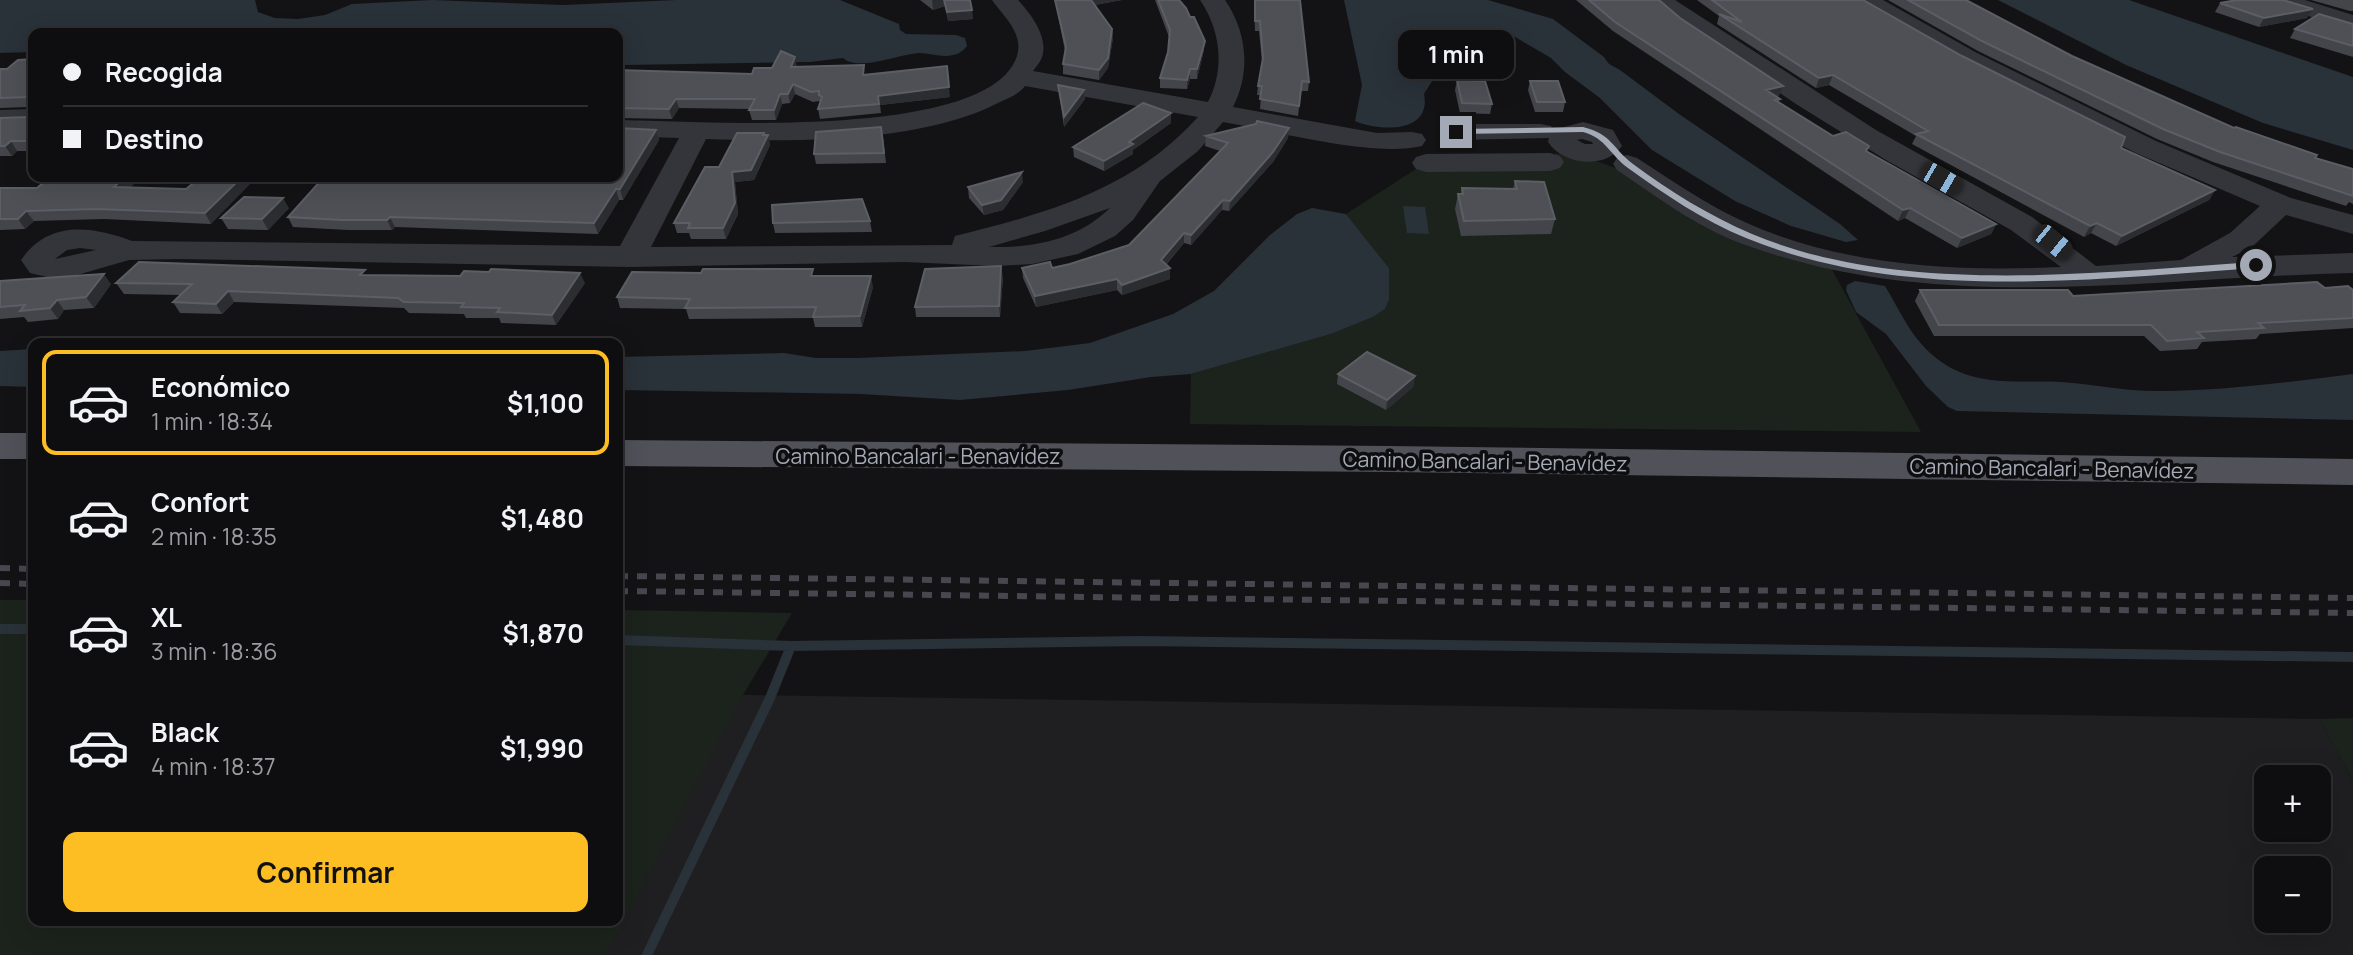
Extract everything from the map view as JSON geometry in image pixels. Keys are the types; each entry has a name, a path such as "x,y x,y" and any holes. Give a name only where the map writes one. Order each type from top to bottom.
{"main road":[{"path":"0,446 28,446"},
{"name":"Camino Bancalari - Benavídez","path":"623,453 1389,459 2353,472"}],"street":[{"path":"623,128 844,128 914,123 944,116 981,102 1021,77 1029,57 1028,36 1017,14 1004,0"},
{"path":"1659,0 1741,58 1820,108 2053,242 2089,276"},
{"path":"1865,0 1968,58 2146,147 2280,204 2353,225"},
{"path":"2281,0 2353,23"},
{"path":"128,251 631,257 923,253 1011,257 1068,247 1114,224 1131,205 1145,181 1197,138 1225,98 1233,62 1224,22 1215,1"},
{"path":"1021,77 1432,151 1571,143 1628,164 1710,218 1749,236 1826,260 1903,274 1966,277 2089,276 2281,264 2353,263"},
{"path":"0,118 28,117"},
{"path":"631,257 697,130"},
{"path":"2184,270 2241,240 2280,204"},
{"path":"2241,240 2281,264"}],"shaded area":[{"path":"0,0 255,0 258,12 275,18 298,19 325,15 352,4 432,0 564,5 676,0 840,0 899,24 900,30 906,34 956,35 965,38 967,46 959,53 949,56 919,53 869,63 850,62 843,58 810,62 625,65 623,28 278,26 28,28 28,52 0,53"},
{"path":"1344,0 1488,0 1553,19 1604,57 1609,64 1840,224 1858,240 1846,242 1791,226 1735,201 1652,150 1600,98 1551,58 1515,37 1466,31 1446,34 1439,39 1433,55 1434,78 1424,94 1424,107 1420,116 1412,123 1390,128 1355,121 1362,85"},
{"path":"1998,0 2129,0 2353,77 2353,150 2263,123 2126,65"},
{"path":"1555,153 1591,159 1618,169 1830,266 1921,432 1190,424 1191,374 1331,334 1373,317 1385,309 1389,300 1389,268 1346,214 1419,167 1559,167"},
{"path":"1403,206 1425,207 1429,234 1407,233"},
{"path":"1312,208 1346,214 1389,268 1389,300 1385,309 1373,317 1331,334 1191,374 1151,377 1068,390 960,400 861,394 623,390 623,357 784,353 816,358 858,358 1025,351 1090,343 1173,314 1214,291 1270,235 1297,214"},
{"path":"1855,281 1885,286 1921,344 1942,362 1968,375 2007,381 2181,391 2353,374 2353,420 1957,411 1948,407 1926,386 1886,334 1856,312 1846,290 1847,285"},
{"path":"28,349 28,387 0,386 0,351"},
{"path":"0,600 28,600 28,926 621,926 606,955 0,955"},
{"path":"623,610 792,613 743,695 623,923"},
{"path":"623,693 2320,719 2353,782 2353,955 0,955 28,925 623,926"},
{"path":"2353,718 2353,782 2320,719"}],"building":[{"path":"944,0 970,0 972,10 947,12"},
{"path":"1055,0 1091,0 1112,29 1108,58 1099,70 1063,64 1066,47"},
{"path":"1158,0 1179,0 1190,17 1194,17 1205,41 1197,69 1190,69 1187,80 1160,78 1168,52 1170,30"},
{"path":"1255,0 1300,0 1309,82 1302,81 1299,106 1260,99 1262,86 1258,86 1263,58 1260,21 1255,21"},
{"path":"1589,0 1659,0 1680,18 1783,86 1766,90 1780,99 1775,100 1833,136 1846,132 1869,146 1866,151 1996,224 1962,238 1910,208 1903,210 1615,22"},
{"path":"1712,0 1863,0 1962,56 2125,137 2121,148 2215,190 2122,236 2097,223 2090,226 1916,134 1928,131 1833,75 1819,78 1719,14 1742,22"},
{"path":"1908,0 1966,0 2072,56 2234,128 2353,169 2353,196 2220,152 2163,129 1982,41"},
{"path":"2237,0 2283,0 2313,9 2264,18 2220,3"},
{"path":"2319,14 2353,24 2353,46 2295,29"},
{"path":"781,51 795,57 791,67 864,65 863,75 947,66 949,87 878,96 879,104 818,109 822,97 819,91 811,92 793,84 788,94 780,94 774,110 749,110 755,99 676,99 669,109 623,108 623,70 752,74 754,68 772,68"},
{"path":"28,59 28,97 0,98 0,69 7,69 18,60"},
{"path":"1457,80 1485,81 1492,104 1462,103"},
{"path":"1530,81 1558,81 1565,102 1537,102"},
{"path":"1058,85 1084,90 1064,117"},
{"path":"1143,103 1171,113 1129,142 1133,144 1104,161 1073,147"},
{"path":"28,117 28,141 11,141 0,146 0,118"},
{"path":"1257,121 1289,128 1273,152 1230,201 1223,200 1191,235 1184,233 1161,260 1170,268 1122,285 1117,279 1035,296 1022,268 1050,262 1052,268 1129,245 1228,143 1206,136 1256,124"},
{"path":"881,127 884,153 814,154 816,132"},
{"path":"623,128 656,130 620,189 616,189 594,223 288,217 320,182 623,182"},
{"path":"737,133 768,135 751,170 732,172 735,203 723,228 688,228 690,223 674,223 705,167 719,167"},
{"path":"1022,172 1001,200 982,205 968,187"},
{"path":"1515,181 1544,182 1555,219 1464,221 1458,194 1463,194 1462,188 1517,189"},
{"path":"44,182 119,182 114,187 186,189 195,182 237,182 205,213 97,209 26,211 18,219 0,219 0,188 37,188"},
{"path":"244,197 283,198 262,219 221,218"},
{"path":"862,199 870,221 773,223 772,205"},
{"path":"139,262 365,270 360,275 460,276 464,271 489,272 491,269 580,273 552,315 497,312 500,308 461,307 464,303 404,302 398,298 228,291 216,304 173,302 192,284 116,283"},
{"path":"1001,266 999,306 915,307 925,269"},
{"path":"703,269 813,269 811,276 871,276 860,316 813,317 816,307 685,308 690,299 617,297 632,272 701,273"},
{"path":"104,274 86,297 57,300 50,308 20,311 25,305 0,307 0,281"},
{"path":"2317,282 2325,288 2348,286 2353,290 2353,318 2258,323 2264,328 2197,332 2204,338 2167,341 2151,325 1939,325 1920,290 2068,290 2073,296"},
{"path":"1367,352 1415,376 1387,400 1338,374"}],"waterway":[{"path":"0,629 28,629"},
{"path":"623,640 791,646"},
{"path":"791,646 1141,641 2353,657"},
{"path":"647,955 770,698 791,646"}],"railway":[{"path":"0,568 28,569"},
{"path":"623,576 2353,598"},
{"path":"0,583 28,584"},
{"path":"623,591 2353,613"}],"route":[{"path":"1456,132 1583,130 1597,133 1607,140 1620,158 1710,218 1788,250 1864,268 1903,274 1966,277 2089,276 2256,265"}]}
